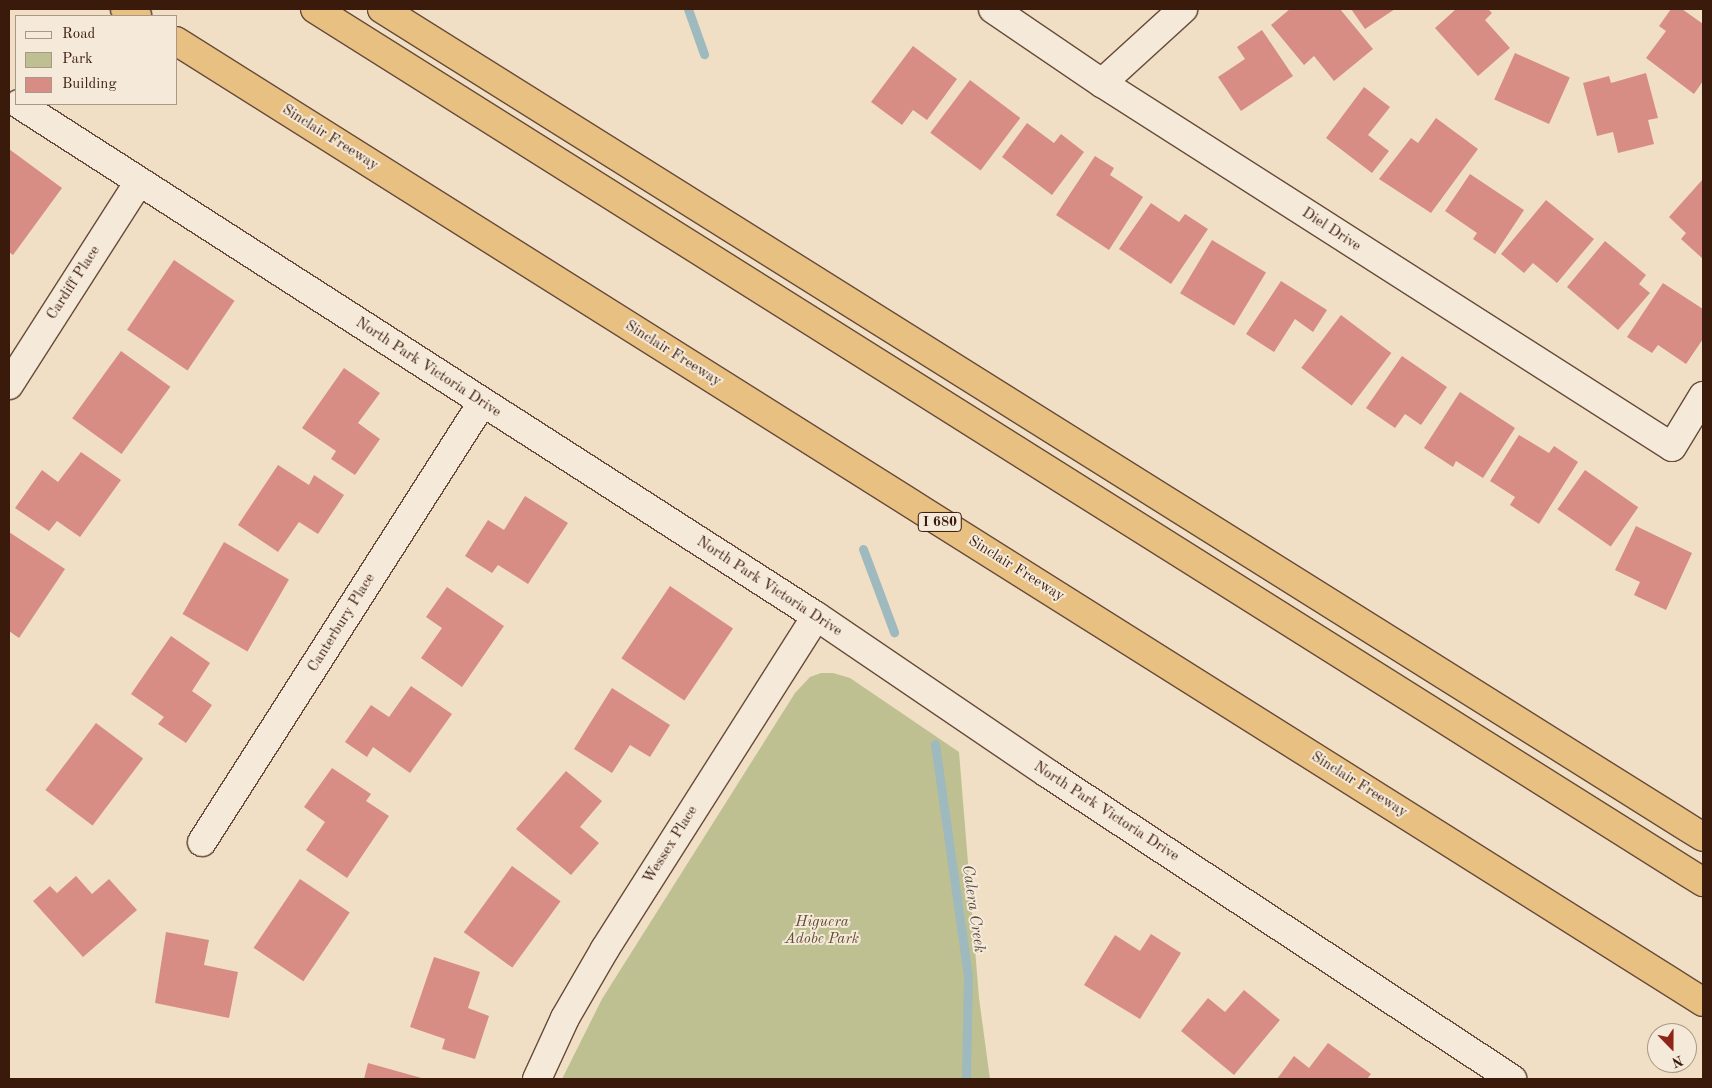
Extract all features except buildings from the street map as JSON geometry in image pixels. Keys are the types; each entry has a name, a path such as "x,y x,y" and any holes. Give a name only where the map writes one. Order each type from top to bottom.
{"highway":[{"path":"315,9 1703,882"},
{"path":"382,9 1703,837"},
{"name":"Sinclair Freeway","path":"178,42 1703,1002"}],"street":[{"name":"Diel Drive","path":"993,9 1102,83 1672,447 1703,396"},
{"path":"1102,83 1183,9"},
{"name":"North Park Victoria Drive","path":"21,105 816,616 1046,773 1512,1079"},
{"name":"Cardiff Place","path":"9,385 140,182"},
{"name":"Canterbury Place","path":"202,842 482,403"},
{"name":"Wessex Place","path":"536,1079 565,1018 605,949 816,616"}],"green space":[{"name":"Higuera Adobe Park","path":"821,673 833,673 850,678 959,752 979,998 990,1079 562,1079 602,999 795,693 810,677"}],"waterway":[{"name":"Calera Creek","path":"688,9 704,54"},
{"name":"Calera Creek","path":"863,549 894,632"},
{"name":"Calera Creek","path":"935,744 968,975 966,1079"}]}
